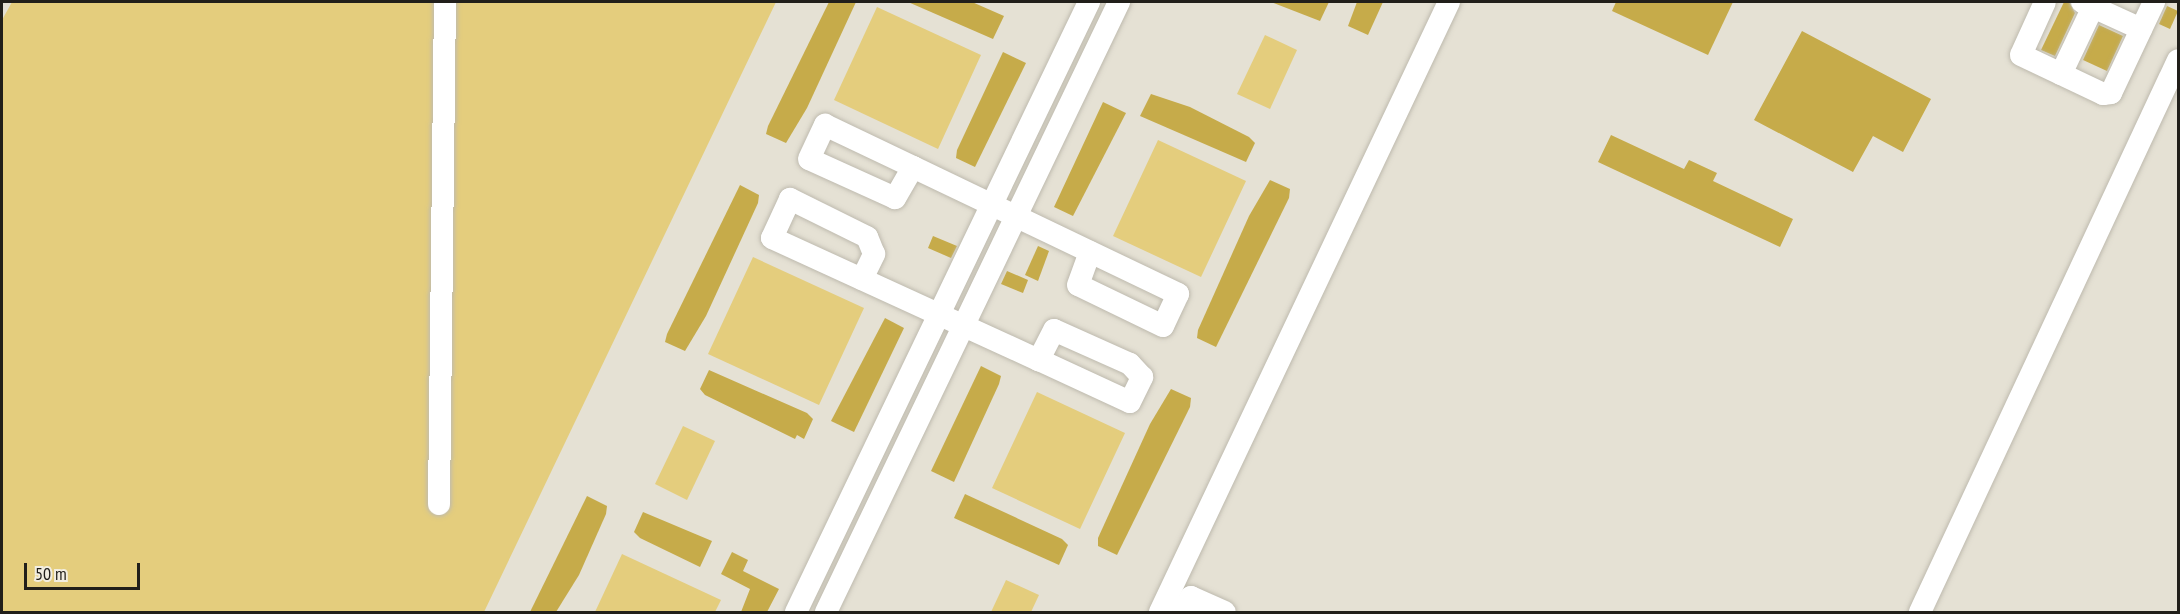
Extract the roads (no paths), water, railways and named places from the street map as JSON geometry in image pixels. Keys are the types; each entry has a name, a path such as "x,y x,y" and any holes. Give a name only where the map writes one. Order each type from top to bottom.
{"street":[{"path":"439,504 445,2"},
{"path":"796,612 1089,2"},
{"path":"826,612 1119,2"},
{"path":"1160,612 1449,2"},
{"path":"2044,2 2021,55 2103,94 2111,93 2154,2"},
{"path":"2061,74 2093,5 2141,29"},
{"path":"1920,612 2178,60"},
{"path":"914,167 1090,252"},
{"path":"862,279 1039,360"},
{"path":"1183,612 1191,597 1225,612"}]}
